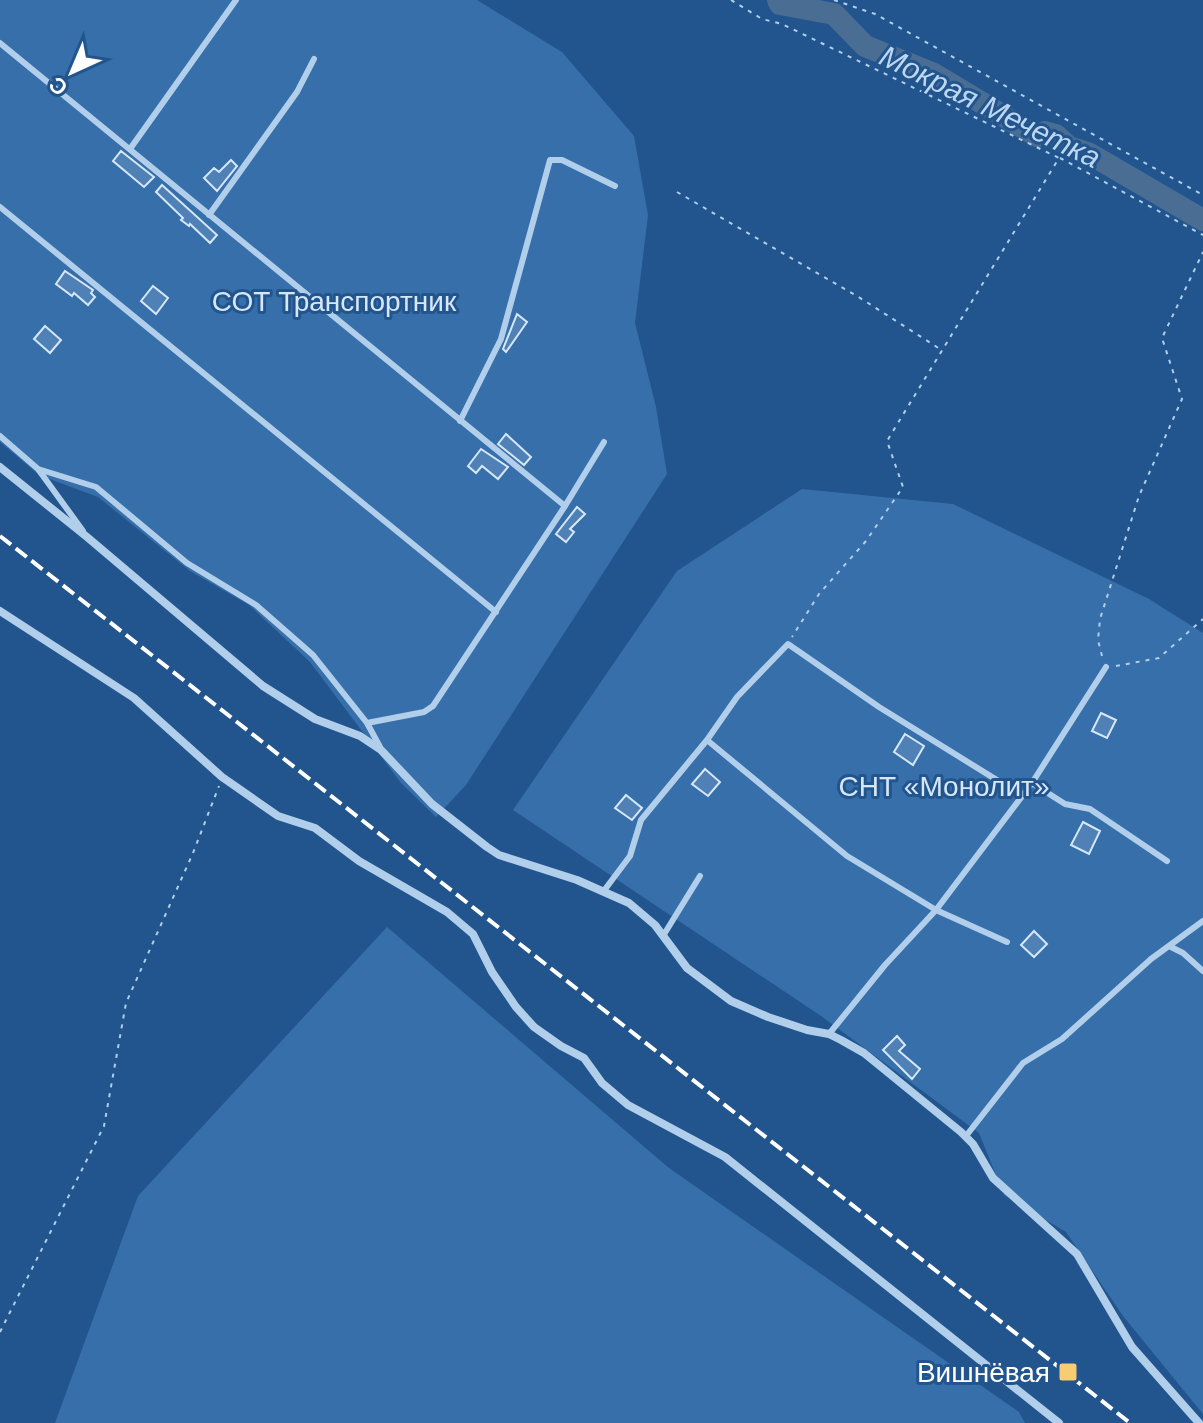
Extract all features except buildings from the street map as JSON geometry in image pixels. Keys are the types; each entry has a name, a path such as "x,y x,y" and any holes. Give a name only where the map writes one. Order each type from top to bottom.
{"street":[{"path":"0,467 263,686 315,719 360,736 381,750 432,804 499,855 629,903 655,925 687,968 731,1001 794,1026 829,1034 864,1053 966,1136 993,1178 1077,1254 1132,1347 1199,1423"},
{"path":"0,611 134,698 222,777 278,816 315,828 359,861 447,912 473,934 492,972 534,1027 584,1058 602,1083 628,1105 725,1157 1059,1423"}],"lane":[{"path":"130,149 236,0"},
{"path":"0,43 565,506"},
{"path":"209,215 297,92 314,59"},
{"path":"460,421 501,339 550,160 562,160 615,186"},
{"path":"0,207 496,612"},
{"path":"0,436 38,469 87,537"},
{"path":"367,723 424,712 433,706 604,442"},
{"path":"38,469 96,487 187,563 256,605 313,655 367,723 381,750"},
{"path":"603,892 630,856 641,820 707,740 737,697 788,644 879,707 1021,795"},
{"path":"829,1034 885,965 936,910 1032,783 1106,667"},
{"path":"707,740 847,856 936,910 1007,942"},
{"path":"1032,783 1065,804 1090,809 1167,861"},
{"path":"663,936 700,876"},
{"path":"966,1136 1023,1063 1062,1039 1151,959 1203,921"},
{"path":"1171,947 1203,971"}],"path":[{"path":"731,0 762,19 782,24 1059,158 1203,235"},
{"path":"834,0 875,14 1203,195"},
{"path":"788,644 819,594 866,541 903,487 887,441 1059,158"},
{"path":"677,192 857,296 942,350"},
{"path":"1203,252 1162,338 1182,399 1139,496 1100,619 1098,640 1106,667 1128,666 1159,658 1203,619"},
{"path":"0,1332 104,1126 126,1003 193,853 222,777"}],"green space":[{"name":"СОТ Транспортник","path":"0,0 477,0 562,52 634,136 648,215 635,323 656,407 667,474 466,785 436,817 401,783 310,662 249,605 190,571 98,497 39,475 0,442"},
{"name":"СНТ «Монолит»","path":"802,489 953,504 1149,599 1203,633 1203,1414 1123,1316 1066,1232 1004,1195 979,1133 821,1016 513,810 677,571"},
{"path":"387,927 669,1168 1019,1412 1025,1423 55,1423 138,1196"}],"waterway":[{"name":"Мокрая Мечетка","path":"778,0 780,4 834,14 865,46 934,74 1037,136 1045,132 1056,135 1069,147 1090,154 1203,220"}],"railway":[{"path":"0,536 1130,1423"}],"place":[{"name":"Вишнёвая","path":"1068,1372"}]}
